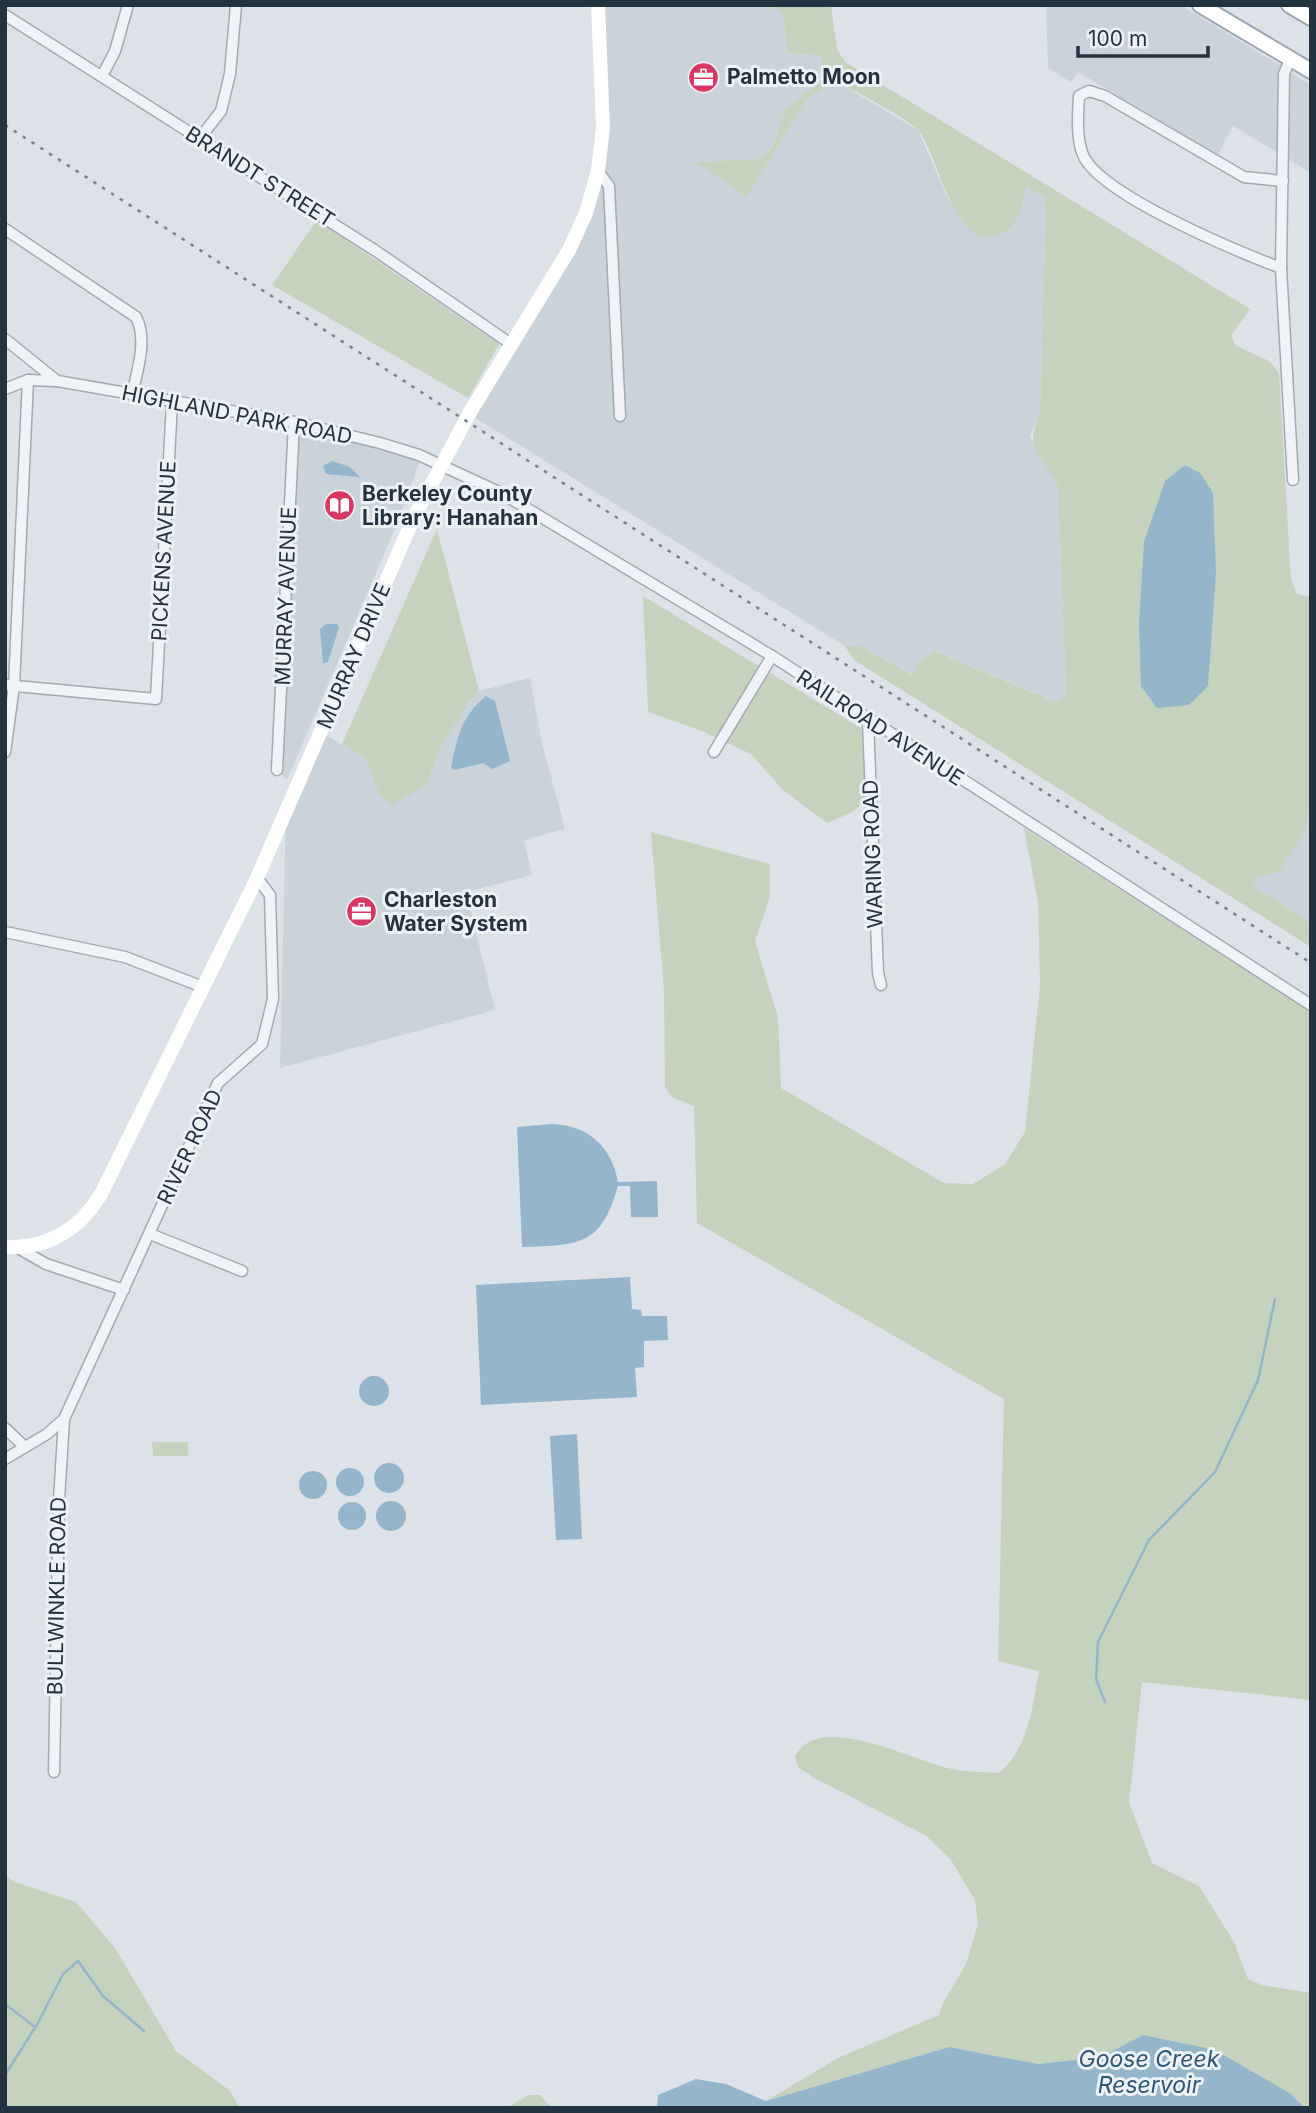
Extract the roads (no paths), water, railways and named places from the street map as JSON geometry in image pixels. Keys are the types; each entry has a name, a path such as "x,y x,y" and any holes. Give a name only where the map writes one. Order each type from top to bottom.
{"street":[{"path":"102,76 116,51 128,5"},
{"path":"200,138 220,111 230,74 236,5"},
{"name":"MURRAY DRIVE","path":"11,1247 35,1246 58,1238 90,1212 107,1183 257,878 414,517 511,344 569,250 586,213 598,171 603,128 598,5"},
{"path":"1200,5 1311,71"},
{"path":"1289,5 1311,18"},
{"name":"BRANDT STREET","path":"7,12 454,302 511,344"},
{"path":"1290,59 1284,74 1281,268 1293,480"},
{"path":"1281,268 1219,244 1162,215 1097,172 1083,155 1079,96 1089,90 1105,96 1244,177 1283,181"},
{"path":"598,171 609,186 620,416"},
{"path":"5,229 136,317 141,327 140,358 132,395"},
{"path":"5,340 57,381"},
{"path":"5,389 28,380 5,752"},
{"name":"HIGHLAND PARK ROAD","path":"28,380 57,381 293,422 380,443 442,465"},
{"name":"PICKENS AVENUE","path":"10,685 156,699 172,403"},
{"name":"MURRAY AVENUE","path":"277,770 293,422"},
{"name":"RAILROAD AVENUE","path":"442,465 503,494 582,539 772,656 868,721 1311,1004"},
{"path":"714,752 772,656"},
{"name":"WARING ROAD","path":"868,721 878,973 881,985"},
{"name":"RIVER ROAD","path":"64,1419 218,1083 262,1044 273,999 271,921 270,895 257,878"},
{"path":"5,932 125,957 203,987"},
{"path":"150,1234 242,1271"},
{"path":"11,1247 46,1264 124,1290"},
{"path":"5,1459 64,1419"},
{"name":"BULLWINKLE ROAD","path":"54,1772 59,1500 64,1419"},
{"path":"5,1428 25,1447"}],"water":[{"path":"332,461 350,467 360,477 326,474 323,466"},
{"path":"1185,465 1200,473 1213,493 1216,572 1208,686 1189,705 1157,708 1141,686 1139,624 1144,542 1165,481"},
{"path":"326,624 337,624 339,627 328,662 323,663 320,629"},
{"path":"486,696 495,701 510,761 492,769 483,763 455,770 451,768 461,728 477,704"},
{"path":"552,1124 577,1129 596,1140 610,1158 618,1182 657,1181 658,1217 631,1217 630,1186 618,1186 604,1221 585,1238 559,1245 522,1247 517,1127"},
{"path":"630,1277 632,1309 641,1310 642,1316 667,1316 668,1340 644,1341 644,1367 635,1368 637,1397 481,1405 476,1285"},
{"path":"374,1376 385,1380 389,1391 385,1402 374,1406 363,1402 359,1391 363,1380"},
{"path":"577,1434 582,1539 556,1540 550,1436"},
{"path":"389,1463 400,1467 404,1478 400,1489 389,1493 378,1489 374,1478 378,1467"},
{"path":"350,1468 360,1472 364,1482 360,1492 350,1496 340,1492 336,1482 340,1472"},
{"path":"313,1471 323,1475 327,1485 323,1495 313,1499 303,1495 299,1485 303,1475"},
{"path":"391,1501 402,1505 406,1516 402,1527 391,1531 380,1527 376,1516 380,1505"},
{"path":"352,1502 362,1506 366,1516 362,1526 352,1530 342,1526 338,1516 342,1506"},
{"name":"Goose Creek Reservoir","path":"1143,2035 1215,2050 1291,2094 1305,2108 657,2108 658,2095 696,2079 726,2084 766,2101 949,2047 1038,2064 1101,2057"}],"waterway":[{"path":"1105,1702 1096,1679 1098,1642 1149,1540 1215,1472 1258,1380 1275,1299"},
{"path":"5,2075 38,2023 63,1974 78,1961 103,1996 144,2031"},
{"path":"5,2004 35,2027"}],"railway":[{"path":"5,125 1311,963"}],"place":[{"name":"Palmetto Moon","path":"704,77"},
{"name":"Berkeley County Library: Hanahan","path":"339,506"},
{"name":"Charleston Water System","path":"361,912"}]}
